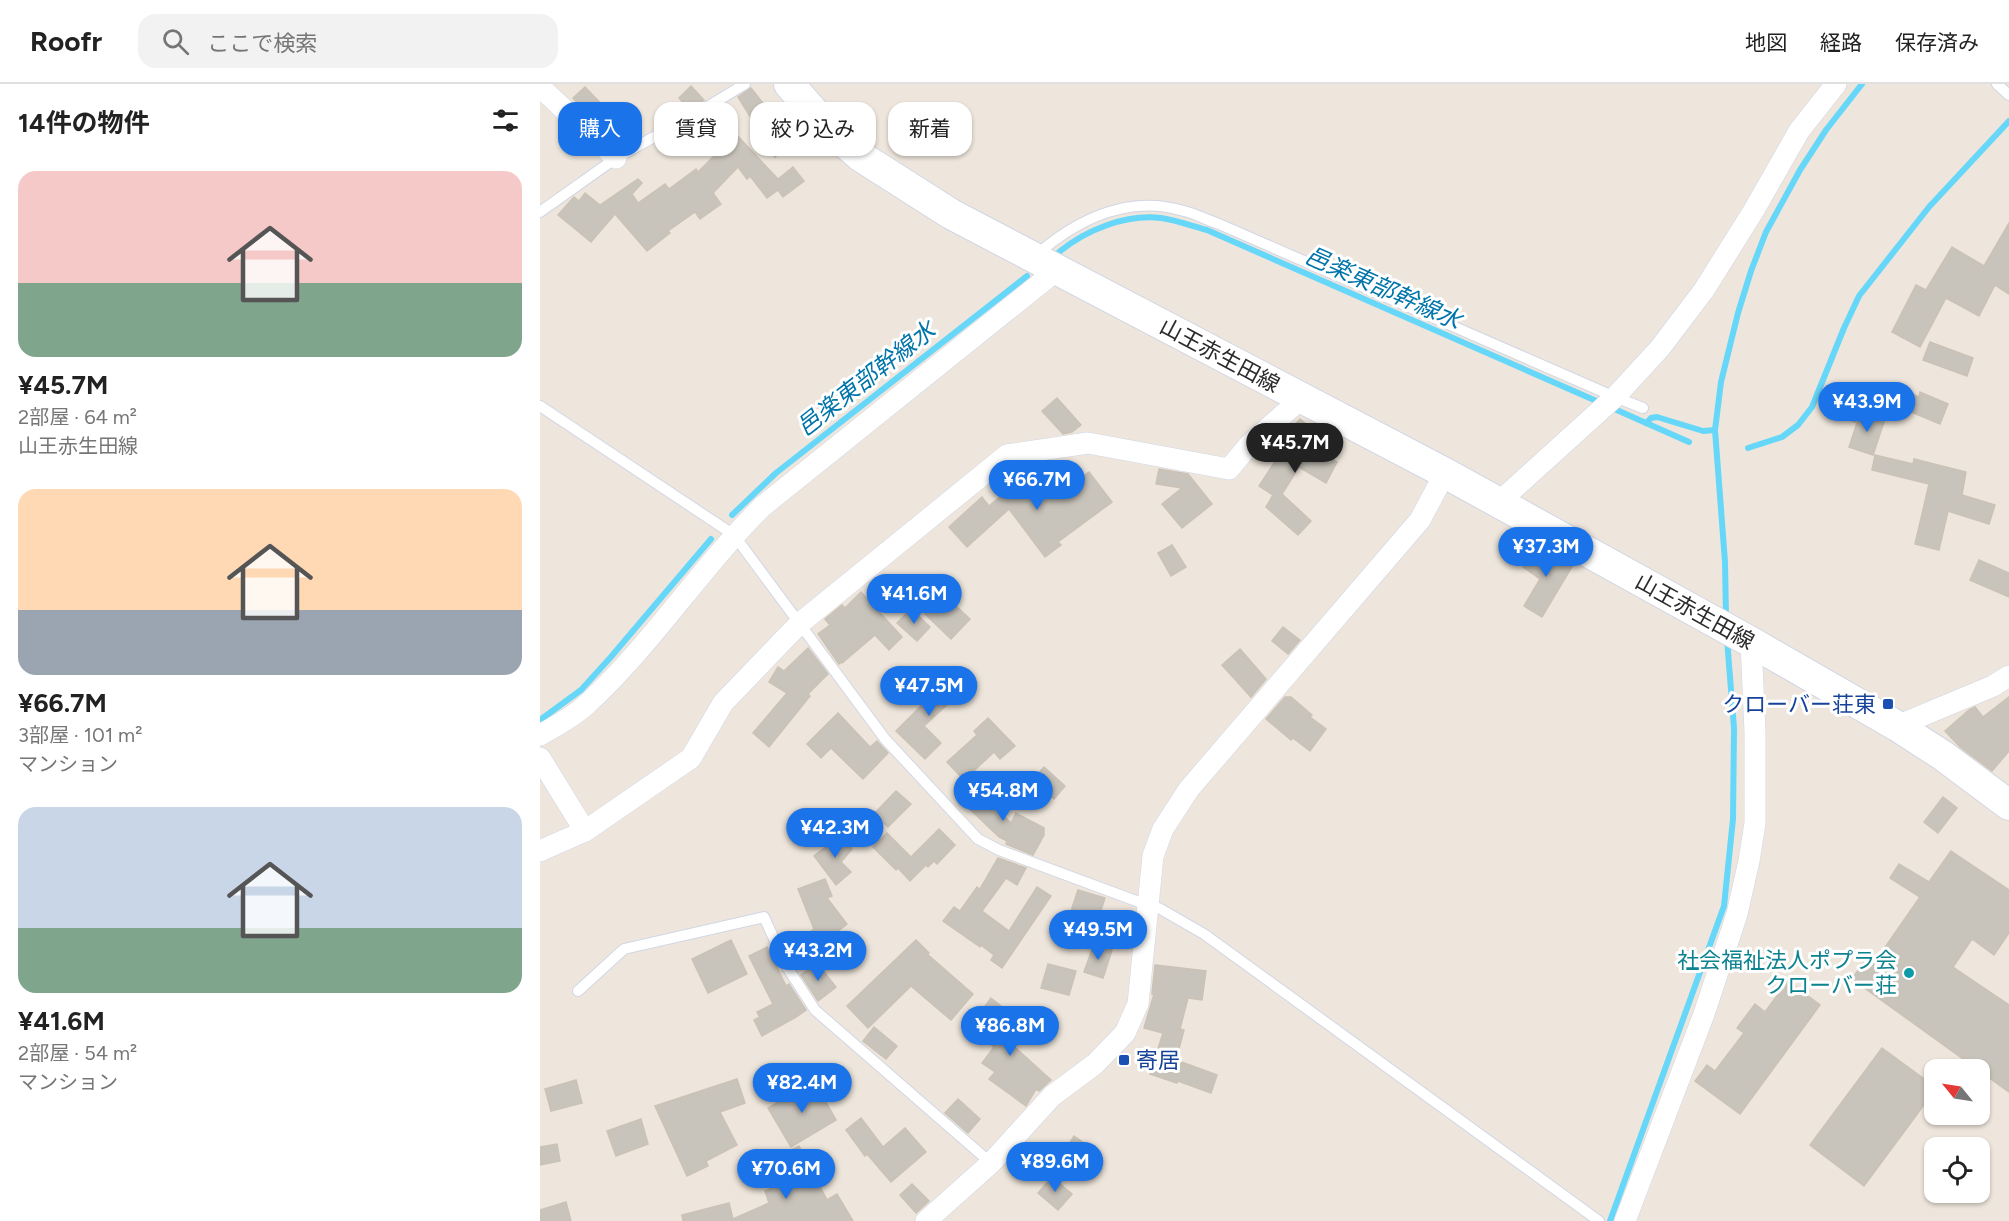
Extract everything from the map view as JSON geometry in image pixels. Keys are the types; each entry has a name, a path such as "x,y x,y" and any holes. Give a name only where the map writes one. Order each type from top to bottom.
{"main road":[{"name":"山王赤生田線","path":"789,84 827,127 860,156 951,214 1445,473 1751,642 1897,726 1942,755 2009,805"}],"street":[{"path":"1502,504 1509,493 1609,403 1660,348 1704,290 1754,210 1799,131 1836,84"},
{"path":"540,87 616,158"},
{"path":"540,735 585,706 620,671 734,535 764,506 1045,264"},
{"path":"540,851 585,831 691,758 723,703 799,624 1007,455 1088,443 1229,469 1250,444 1302,398"},
{"path":"926,1221 991,1163 1052,1096 1095,1065 1125,1033 1138,1004 1153,856 1163,829 1189,789 1420,520 1445,473"},
{"path":"1625,1221 1704,1014 1737,914 1749,861 1755,823 1755,732 1751,642"},
{"path":"1897,726 1993,686 2009,676"},
{"path":"540,758 585,831"}],"lane":[{"path":"540,212 616,158 745,84"},
{"path":"1997,84 2009,95"},
{"path":"1045,264 1051,242 1091,218 1120,208 1146,205 1182,210 1219,224 1609,403 1644,408"},
{"path":"540,406 734,535 885,739 978,839 999,850 1139,902 1150,903 1204,934 1599,1221"},
{"path":"578,991 624,949 764,916 787,967 815,1010 991,1163"}],"building":[{"path":"691,86 704,100 683,102 679,98"},
{"path":"585,87 599,102 577,102 573,98"},
{"path":"751,88 762,102 750,102 750,116 738,97"},
{"path":"738,136 750,149 750,156 756,156 778,179 793,167 804,181 783,197 778,190 767,198 750,176 747,179 738,167 713,193 721,204 700,219 695,212 668,231 670,233 647,251 615,214 591,242 558,215 574,197 579,201 585,193 600,205 638,179 642,183 632,194 638,203 665,184 669,189 696,169 698,172 714,156 738,156"},
{"path":"2009,223 2009,294 1995,285 1979,316 1946,298 1920,347 1892,332 1916,285 1926,290 1952,247 1984,266"},
{"path":"1930,342 1973,358 1967,376 1923,360"},
{"path":"1849,390 1865,397 1855,422 1839,416"},
{"path":"1903,390 1919,397 1920,392 1948,404 1940,424 1897,406"},
{"path":"1057,398 1081,425 1072,432 1063,434 1042,411"},
{"path":"1861,411 1885,419 1873,455 1849,447"},
{"path":"1300,419 1316,432 1306,444 1337,462 1326,483 1299,467 1282,494 1311,521 1298,535 1266,507 1273,495 1259,486 1287,443 1282,439"},
{"path":"1875,455 1913,464 1914,459 1966,472 1962,495 1995,505 1989,524 1948,511 1939,550 1915,544 1929,484 1872,470"},
{"path":"1033,469 1056,496 1089,472 1112,502 1058,542 1061,545 1045,557 1009,509 967,547 949,527 982,497 989,506"},
{"path":"1159,469 1188,474 1212,504 1182,528 1162,504 1182,488 1156,484"},
{"path":"1172,545 1186,567 1171,576 1158,553"},
{"path":"1539,545 1573,565 1542,617 1524,606 1540,579 1523,567"},
{"path":"1979,560 2009,573 2009,597 1970,580"},
{"path":"861,592 902,637 889,650 875,635 839,664 818,634 830,625 825,619 842,605 845,608"},
{"path":"944,595 970,619 951,639 925,614"},
{"path":"911,609 930,627 917,641 897,623"},
{"path":"1283,627 1300,640 1288,654 1272,641"},
{"path":"808,648 828,674 808,694 810,696 769,747 753,733 787,693 769,682 778,667 784,671"},
{"path":"1240,649 1266,679 1251,697 1222,665"},
{"path":"947,674 963,690 924,726 941,743 925,759 896,731 927,700 923,696"},
{"path":"1285,697 1291,697 1312,715 1310,717 1326,729 1310,751 1293,738 1291,740 1266,719"},
{"path":"2009,697 2009,751 1992,771 1960,747 1945,731 1969,710 1975,707 1983,717"},
{"path":"838,713 870,747 877,741 888,753 863,779 831,748 821,758 807,744"},
{"path":"988,718 1015,746 1000,759 994,752 964,780 947,762 977,735 974,731"},
{"path":"1044,767 1065,786 1054,799 1033,779"},
{"path":"968,782 1011,823 1016,813 1044,828 1044,835 1033,855 1006,844 1007,841 999,837 955,795"},
{"path":"896,791 911,804 888,827 874,814"},
{"path":"1943,797 1957,808 1938,833 1924,822"},
{"path":"939,829 955,845 937,864 934,861 928,867 926,865 910,881 873,847 887,833 911,857"},
{"path":"841,835 852,849 841,862 851,872 836,885 814,856"},
{"name":"社会福祉法人ポプラ会 クローバー荘","path":"1951,851 2009,890 2009,933 1994,955 1972,939 1953,967 2009,1005 2009,1092 1990,1078 1990,1059 1963,1059 1852,979 1865,960 1872,966 1920,897 1890,878 1899,864 1929,882"},
{"path":"998,858 1026,868 1017,885 1006,878 982,911 1009,931 1037,887 1051,896 1002,968 991,960 994,955 943,921 954,907 960,911 977,887 980,889"},
{"path":"825,879 832,896 827,898 847,924 812,951 802,938 814,929 798,889"},
{"path":"1078,890 1105,898 1092,938 1065,929"},
{"path":"731,940 747,974 708,993 692,959"},
{"path":"916,940 929,953 927,954 973,994 951,1020 911,986 868,1028 847,1006"},
{"path":"1094,944 1112,950 1103,978 1084,972"},
{"path":"767,947 786,986 789,984 806,1010 762,1036 754,1020 760,1017 757,1012 773,1004 749,956"},
{"path":"817,963 836,987 818,1001 801,975"},
{"path":"1048,964 1076,971 1069,995 1041,988"},
{"path":"1155,965 1206,971 1202,1000 1188,998 1180,1029 1184,1030 1176,1060 1217,1075 1211,1093 1150,1074 1163,1033 1144,1028 1154,994 1152,994"},
{"path":"1788,981 1820,1005 1740,1114 1695,1081 1707,1065 1715,1071 1744,1033 1737,1028 1755,1004 1765,1012"},
{"path":"991,998 1023,1024 1009,1042 1051,1080 1039,1091 1036,1089 1026,1106 989,1079 995,1072 982,1063 994,1047 984,1039 996,1025 980,1013"},
{"path":"874,1027 897,1046 886,1059 863,1041"},
{"path":"1882,1048 1924,1079 1924,1105 1864,1186 1810,1145"},
{"path":"737,1079 745,1103 720,1112 737,1145 706,1161 708,1166 687,1176 655,1106"},
{"path":"576,1080 582,1103 551,1111 545,1089"},
{"path":"814,1081 836,1120 791,1147 768,1108"},
{"path":"958,1099 980,1119 968,1133 945,1113"},
{"path":"861,1118 883,1147 905,1128 926,1152 891,1182 867,1154 865,1156 846,1130"},
{"path":"641,1119 648,1144 616,1156 607,1131"},
{"path":"1074,1136 1094,1150 1085,1165 1064,1152"},
{"path":"557,1144 560,1161 540,1165 540,1147"},
{"path":"799,1146 827,1200 837,1194 853,1221 683,1221 682,1215 729,1203 733,1219 769,1203 765,1191 793,1180 780,1156"},
{"path":"1052,1177 1072,1194 1058,1210 1038,1193"},
{"path":"912,1184 929,1201 916,1213 900,1195"},
{"path":"566,1202 571,1221 540,1221 540,1210"}],"waterway":[{"path":"1726,617 1725,562 1715,430 1721,382 1738,313 1766,232 1800,170 1826,130 1862,84"},
{"path":"1748,448 1782,437 1798,425 1812,407 1859,296 1929,207 2009,121"},
{"name":"邑楽東部幹線水","path":"1059,252 1081,237 1120,221 1147,217 1161,218 1207,230 1601,403"},
{"name":"邑楽東部幹線水","path":"732,515 776,473 1027,276"},
{"name":"邑楽東部幹線水","path":"1610,407 1689,442"},
{"path":"1646,423 1651,418 1657,417 1703,431 1715,430"},
{"name":"邑楽東部幹線水","path":"540,720 581,690 711,539"},
{"path":"1610,1221 1724,906 1733,819 1734,728 1727,639"}],"place":[{"name":"クローバー荘東","path":"1888,704"},
{"name":"社会福祉法人ポプラ会 クローバー荘","path":"1909,973"},
{"name":"寄居","path":"1124,1060"}]}
